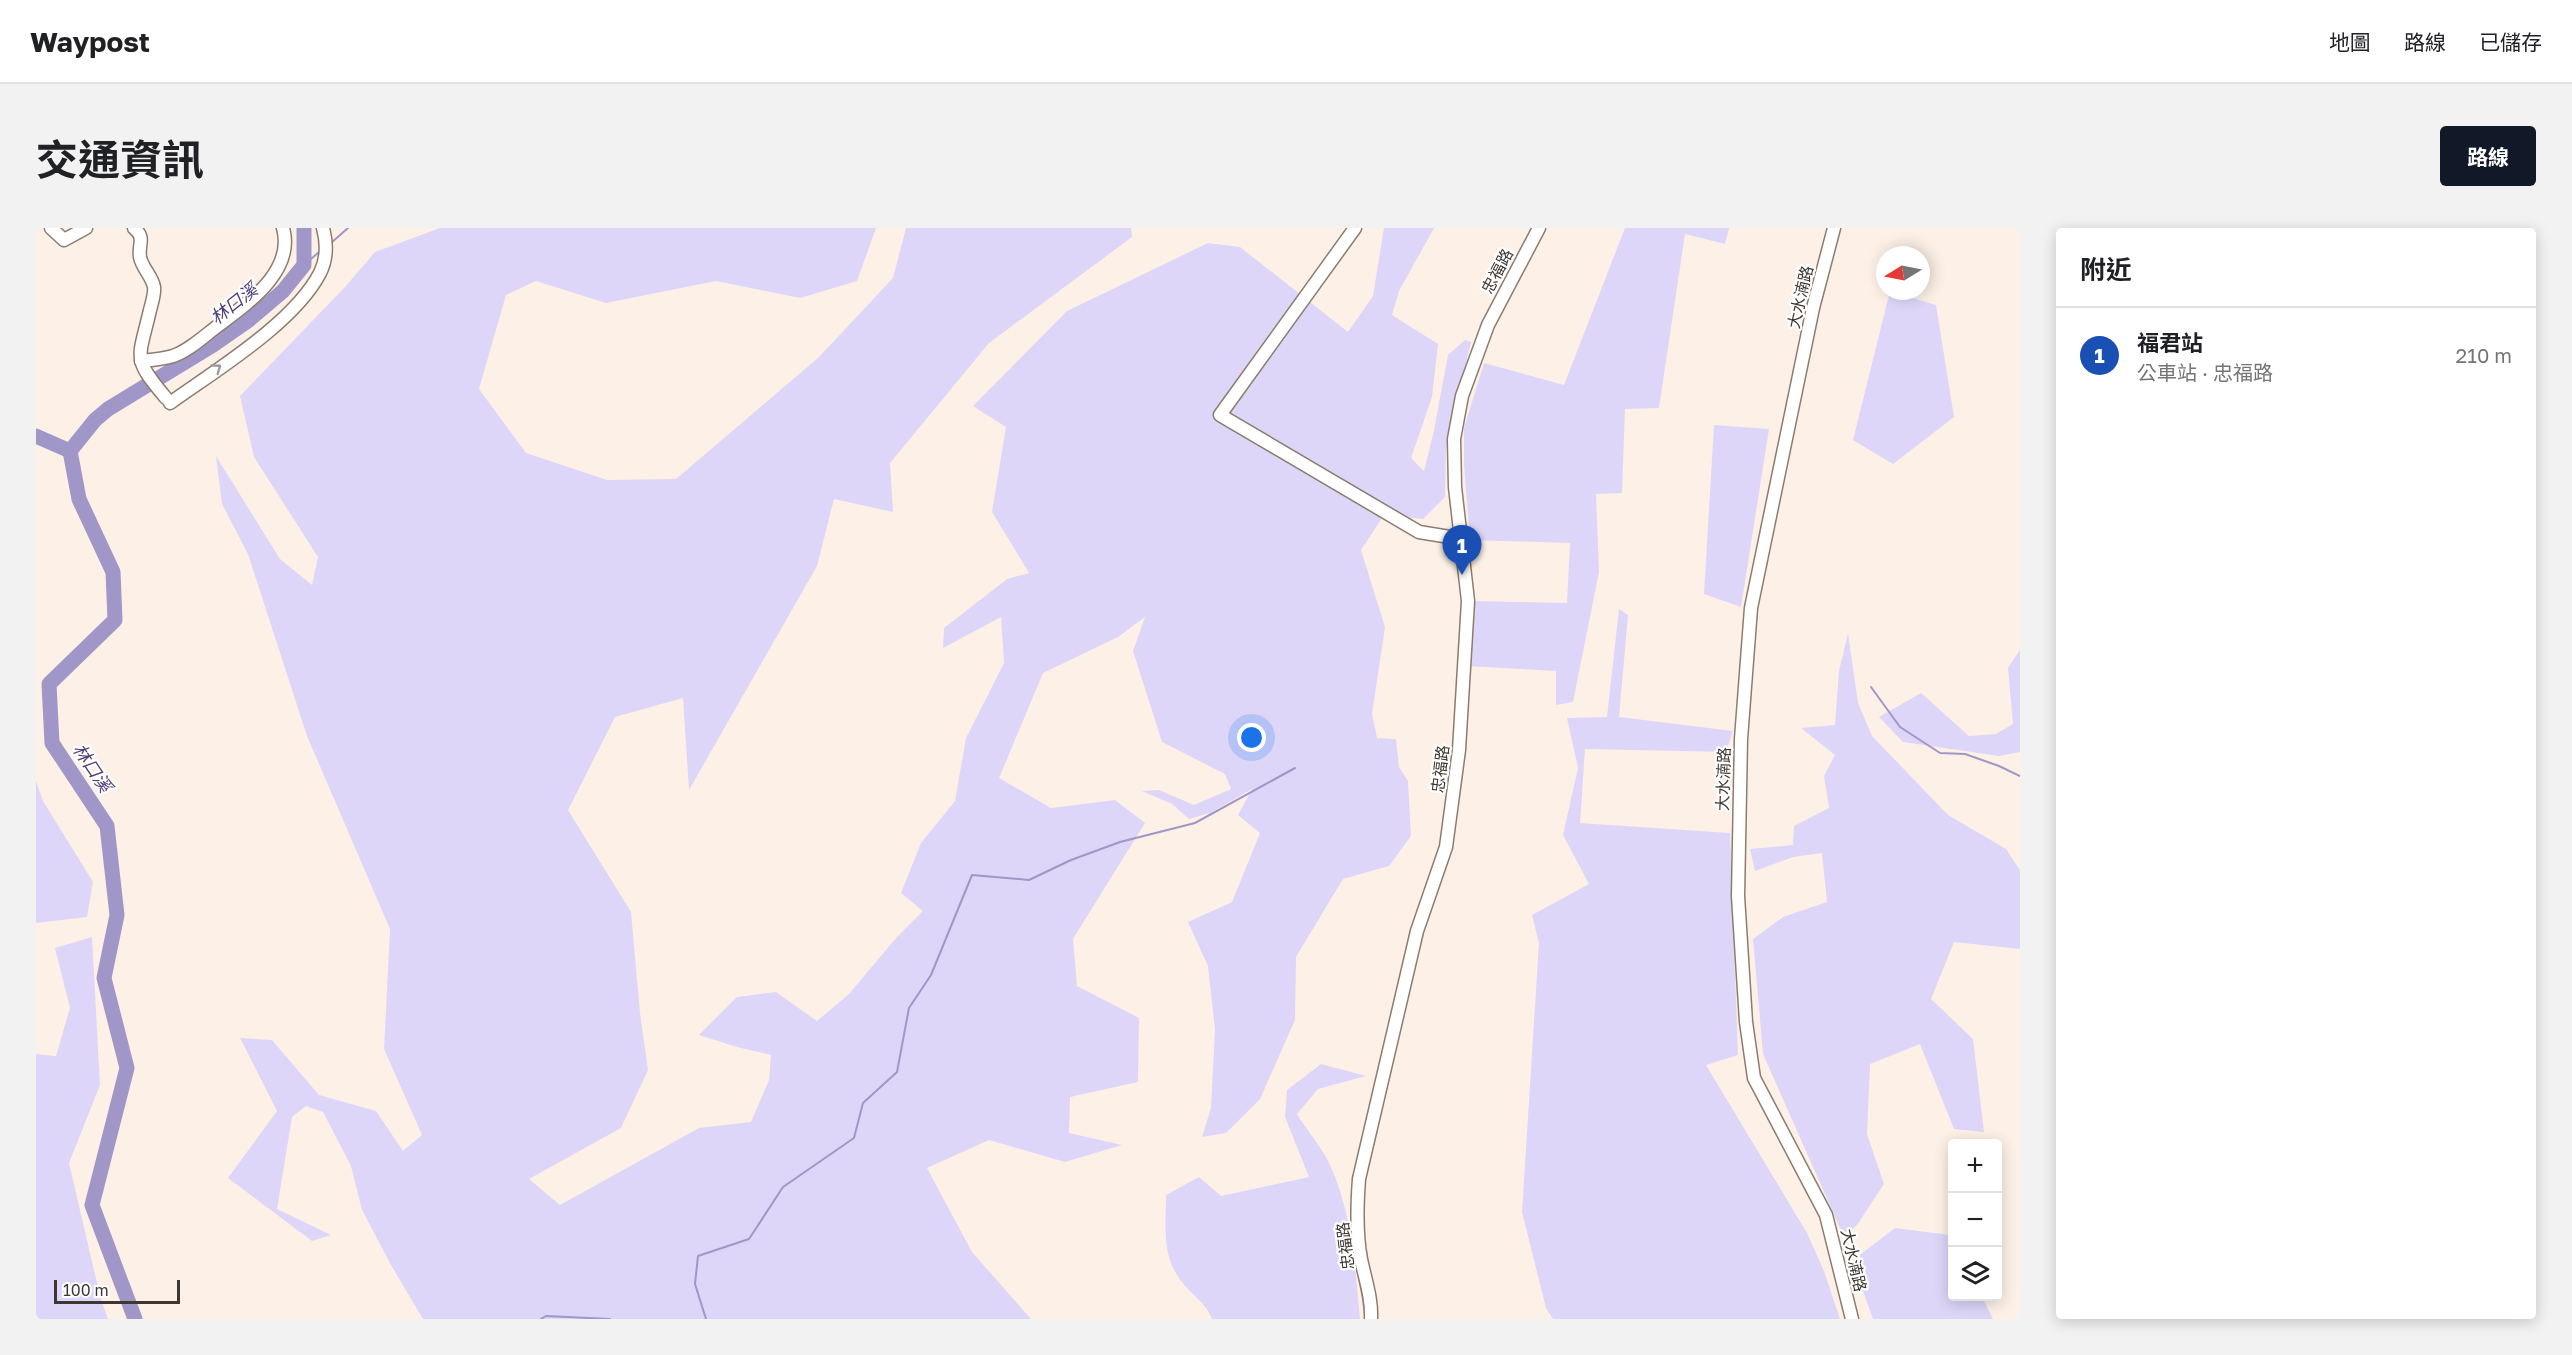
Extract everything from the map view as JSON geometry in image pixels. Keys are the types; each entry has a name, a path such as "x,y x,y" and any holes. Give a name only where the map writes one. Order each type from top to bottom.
{"street":[{"path":"51,228 64,240 86,228"},
{"path":"134,228 143,241 140,255 155,288 140,346 142,366 168,401 247,347 283,318 298,302 320,272 326,255 323,228"},
{"path":"142,366 174,356 191,347 261,291 274,275 283,256 285,235 283,228"},
{"path":"1354,228 1220,415 1419,532 1462,539"},
{"name":"忠福路","path":"1371,1319 1371,1306 1361,1257 1357,1209 1359,1179 1417,931 1446,847 1459,750 1468,601 1455,487 1454,439 1462,396 1488,325 1539,228"},
{"name":"大水湳路","path":"1834,228 1813,308 1751,608 1741,739 1738,896 1746,1022 1754,1078 1826,1215 1852,1319"}],"shaded area":[{"path":"440,228 876,228 857,281 800,298 716,281 606,303 536,281 506,295 479,389 526,453 607,480 676,479 819,357 893,278 906,228 1131,228 1132,237 989,343 890,463 893,512 834,499 817,566 689,790 683,698 615,717 568,810 631,912 640,1013 648,1070 621,1128 529,1179 560,1205 699,1128 751,1122 769,1080 771,1055 699,1035 737,997 776,992 817,1021 848,995 897,937 923,911 901,893 921,843 955,801 966,738 1004,663 1001,617 943,648 944,628 1007,579 1029,573 992,512 1006,427 973,406 1067,311 1208,243 1240,247 1348,332 1373,296 1384,228 1434,228 1399,291 1392,315 1438,344 1432,397 1411,458 1424,471 1448,355 1465,340 1471,342 1446,448 1445,497 1423,519 1384,515 1361,550 1385,627 1372,714 1377,738 1396,739 1399,767 1408,781 1411,836 1389,866 1343,879 1296,957 1295,1020 1260,1099 1226,1133 1202,1137 1211,1108 1215,1029 1208,966 1188,922 1232,902 1260,833 1238,815 1252,789 1210,813 1189,819 1172,804 1142,791 1159,790 1194,805 1231,789 1225,774 1162,742 1133,651 1145,617 1118,637 1043,673 999,778 1051,808 1115,800 1145,823 1073,939 1077,986 1139,1018 1138,1082 1070,1097 1069,1133 1122,1145 1065,1162 989,1140 927,1168 972,1252 1031,1319 423,1319 362,1210 351,1166 323,1112 306,1106 292,1117 277,1209 331,1235 312,1241 228,1178 277,1111 240,1038 272,1040 319,1095 376,1111 403,1151 422,1135 384,1049 390,929 307,736 248,554 222,504 216,456 280,559 312,585 318,557 254,457 240,396 345,287 375,252"},
{"path":"1625,228 1729,228 1725,244 1685,234 1659,408 1625,409 1622,493 1596,494 1599,572 1573,702 1556,705 1556,671 1466,666 1472,601 1567,603 1570,543 1470,540 1464,465 1464,428 1484,363 1564,385"},
{"path":"1888,300 1920,300 1936,305 1954,417 1893,464 1853,440"},
{"path":"1714,425 1769,429 1741,607 1704,594"},
{"path":"1619,609 1628,615 1619,717 1733,731 1726,752 1585,749 1580,823 1730,833 1738,1055 1706,1065 1807,1233 1824,1271 1840,1319 1553,1319 1546,1308 1522,1212 1539,943 1532,915 1589,884 1563,835 1578,768 1567,718 1607,717"},
{"path":"1848,633 1858,703 1872,736 1948,815 2006,849 2020,870 2020,949 1954,942 1931,999 1973,1039 1984,1132 1954,1129 1920,1044 1870,1064 1867,1134 1884,1184 1857,1225 1844,1237 1763,1054 1753,939 1783,917 1827,902 1822,853 1793,857 1755,871 1750,849 1793,845 1794,826 1829,808 1824,776 1835,755 1801,728 1835,725 1839,671"},
{"path":"2020,650 2020,752 1999,756 1903,742 1879,717 1921,693 1969,736 1996,734 2013,724 2008,668"},
{"path":"36,781 43,801 93,882 87,917 36,923"},
{"path":"92,937 100,1085 69,1163 100,1296 108,1319 36,1319 36,1054 56,1056 70,1008 55,948"},
{"path":"1321,1064 1366,1076 1318,1089 1297,1114 1327,1158 1343,1202 1351,1240 1360,1319 1212,1319 1203,1304 1182,1282 1171,1262 1166,1241 1166,1195 1199,1177 1221,1196 1309,1177 1285,1117 1287,1090"},
{"path":"1895,1228 1948,1235 1948,1301 1984,1301 1993,1319 1873,1319 1852,1261"}],"waterway":[{"name":"林口溪","path":"135,1319 92,1205 127,1068 104,978 117,915 107,826 52,743 49,684 115,620 113,572 79,499 70,451 95,420 108,409 213,345 249,320 283,291 304,265 304,228"},
{"path":"331,243 348,228"},
{"path":"304,265 319,252"},
{"path":"36,436 70,451"},
{"path":"1871,687 1900,727 1940,753 1965,754 2020,776"},
{"path":"706,1319 695,1284 698,1256 749,1239 783,1187 854,1138 863,1103 897,1072 909,1008 931,975 972,875 1029,880 1071,860 1120,842 1195,823 1295,768"},
{"path":"541,1319 546,1316 610,1319"}],"place":[{"name":"福君站","path":"1462,575"}]}
